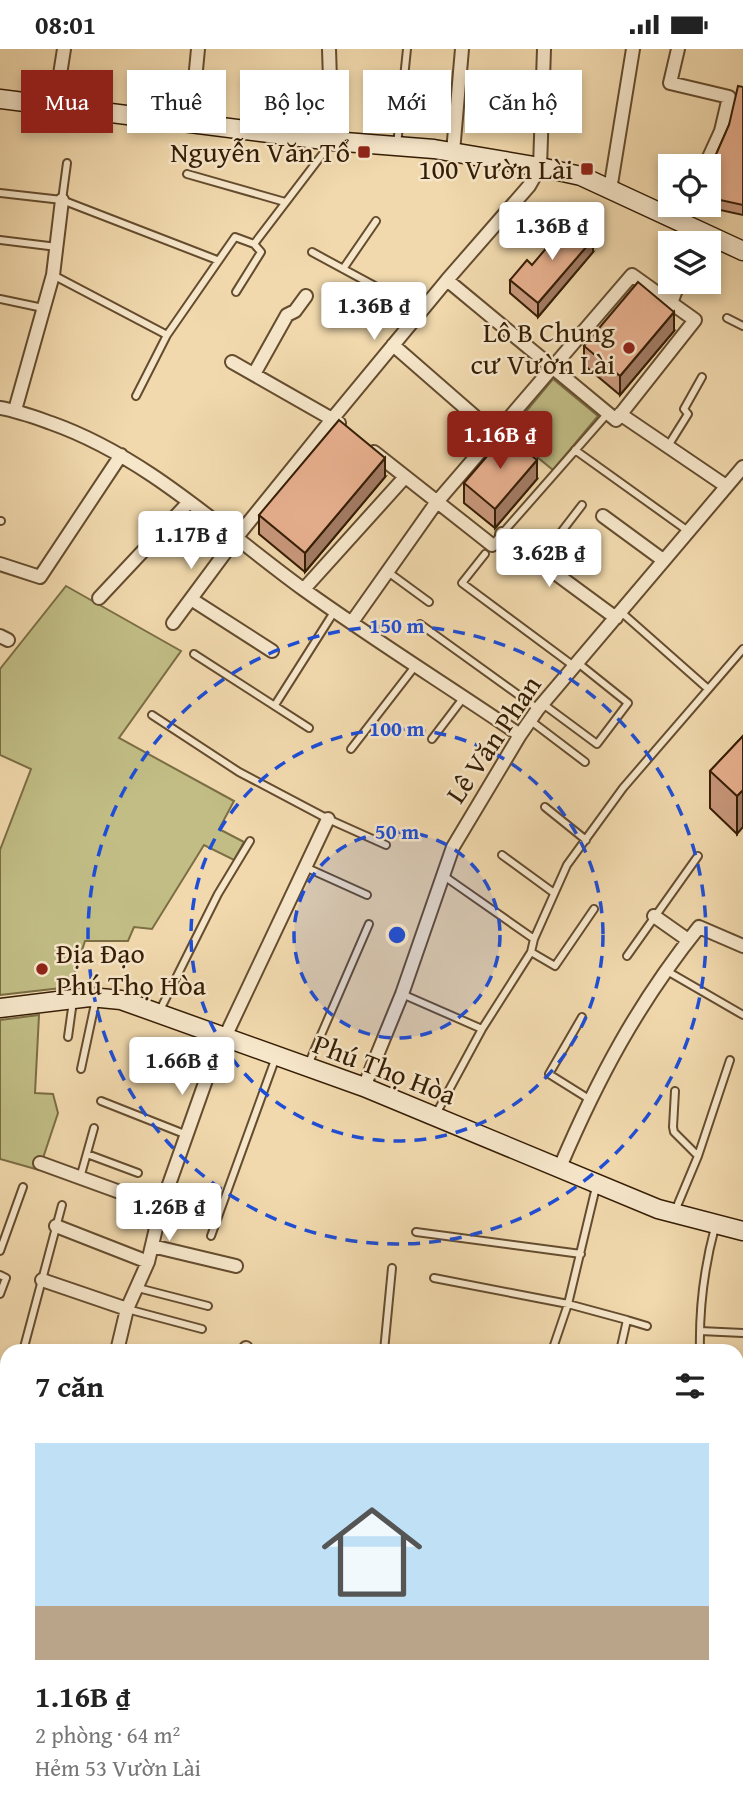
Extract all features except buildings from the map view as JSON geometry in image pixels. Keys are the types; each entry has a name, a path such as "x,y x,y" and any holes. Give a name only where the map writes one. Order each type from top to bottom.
{"street":[{"path":"61,70 64,49"},
{"path":"196,70 198,49"},
{"path":"329,49 332,141"},
{"path":"453,152 462,49"},
{"path":"173,623 236,538 333,418 529,186 541,167 544,49"},
{"path":"610,190 633,49"},
{"path":"678,49 670,83 729,97 720,131 710,154"},
{"path":"0,99 21,102"},
{"path":"226,127 332,141 453,152 541,167 581,176 610,190 658,205"},
{"path":"15,410 53,275 62,199"},
{"path":"721,244 743,251"},
{"path":"352,622 436,502 632,275 695,320 614,413"},
{"path":"447,280 553,368 614,413 726,486"},
{"path":"671,303 675,294"},
{"path":"254,374 287,315 295,311 306,296"},
{"path":"393,345 495,434"},
{"path":"232,362 333,418 489,549"},
{"path":"0,408 15,410 83,434 121,455 189,502 304,589 520,735"},
{"path":"0,564 40,577 121,455"},
{"name":"Lê Văn Phan","path":"364,1087 459,834 540,706 743,467"},
{"path":"304,589 405,477"},
{"path":"99,598 189,502"},
{"path":"603,516 663,560"},
{"path":"502,534 618,615"},
{"path":"191,599 272,651"},
{"path":"225,1037 328,819"},
{"path":"654,916 688,940"},
{"path":"560,1167 589,1099 628,1027 665,969 688,940 699,927 743,946"},
{"name":"Phú Thọ Hòa","path":"0,1008 96,997 121,1000 364,1087 674,1214 743,1231"},
{"path":"119,1344 127,1309 148,1262 161,1207 206,1080"},
{"path":"40,1163 161,1207"},
{"path":"56,1226 148,1262"},
{"path":"152,1246 236,1266"},
{"path":"42,1280 127,1309"}],"lane":[{"path":"397,145 407,49"},
{"path":"254,244 332,141"},
{"path":"62,199 66,163"},
{"path":"187,174 285,202"},
{"path":"0,193 62,199 217,260"},
{"path":"343,269 376,221"},
{"path":"136,396 167,335 217,260 235,237 239,236 261,251 236,292"},
{"path":"0,240 57,247"},
{"path":"312,251 421,311"},
{"path":"53,275 167,335"},
{"path":"0,299 43,308"},
{"path":"727,318 743,326"},
{"path":"667,447 688,414 684,409 702,377"},
{"path":"420,624 597,744 628,703 462,583 575,450 614,413"},
{"path":"575,450 688,531"},
{"path":"539,561 582,505"},
{"path":"388,572 429,601"},
{"path":"275,705 335,610"},
{"path":"618,615 707,688"},
{"path":"435,1115 482,1029 531,952 534,939 567,865 623,788 743,649"},
{"path":"194,654 309,728"},
{"path":"351,749 416,665"},
{"path":"432,739 464,697"},
{"path":"152,715 239,772 328,819 386,845"},
{"path":"530,720 585,762"},
{"path":"545,807 586,839"},
{"path":"158,1013 208,913 250,841"},
{"path":"502,855 554,893"},
{"path":"627,956 698,856"},
{"path":"305,867 367,895"},
{"path":"442,874 534,939"},
{"path":"531,952 555,966 594,909"},
{"path":"307,1066 369,924"},
{"path":"665,969 743,1015"},
{"path":"401,994 482,1029"},
{"path":"81,1069 96,997"},
{"path":"68,1037 73,999"},
{"path":"582,1017 549,1074 589,1099"},
{"path":"211,1236 276,1056"},
{"path":"674,1214 698,1156 730,1060"},
{"path":"675,1091 671,1122 674,1132 698,1156"},
{"path":"101,1101 189,1130"},
{"path":"80,1178 94,1128"},
{"path":"87,1154 138,1173"},
{"path":"554,1344 568,1304 597,1183"},
{"path":"0,1251 23,1187"},
{"path":"25,1344 62,1205"},
{"path":"700,1344 699,1314 715,1225"},
{"path":"416,1232 581,1254"},
{"path":"385,1344 392,1268"},
{"path":"0,1275 6,1278 0,1294"},
{"path":"434,1277 568,1304 648,1326"},
{"path":"138,1288 208,1306"},
{"path":"127,1309 202,1329"},
{"path":"622,1344 627,1321"},
{"path":"699,1331 743,1333"}],"shaded area":[{"path":"553,379 598,416 553,470 508,433"},
{"path":"66,586 181,651 119,738 234,801 219,829 244,842 234,860 204,845 152,929 134,927 128,941 85,941 70,987 0,995 0,850 31,769 0,755 0,669"},
{"name":"Địa Đạo Phú Thọ Hòa","path":"39,1015 35,1093 53,1094 58,1113 39,1170 0,1159 0,1020"}],"place":[{"name":"Nguyễn Văn Tổ","path":"364,152"},
{"name":"100 Vườn Lài","path":"587,169"},
{"name":"Lô B Chung cư Vườn Lài","path":"629,348"},
{"name":"Địa Đạo Phú Thọ Hòa","path":"42,969"}]}
